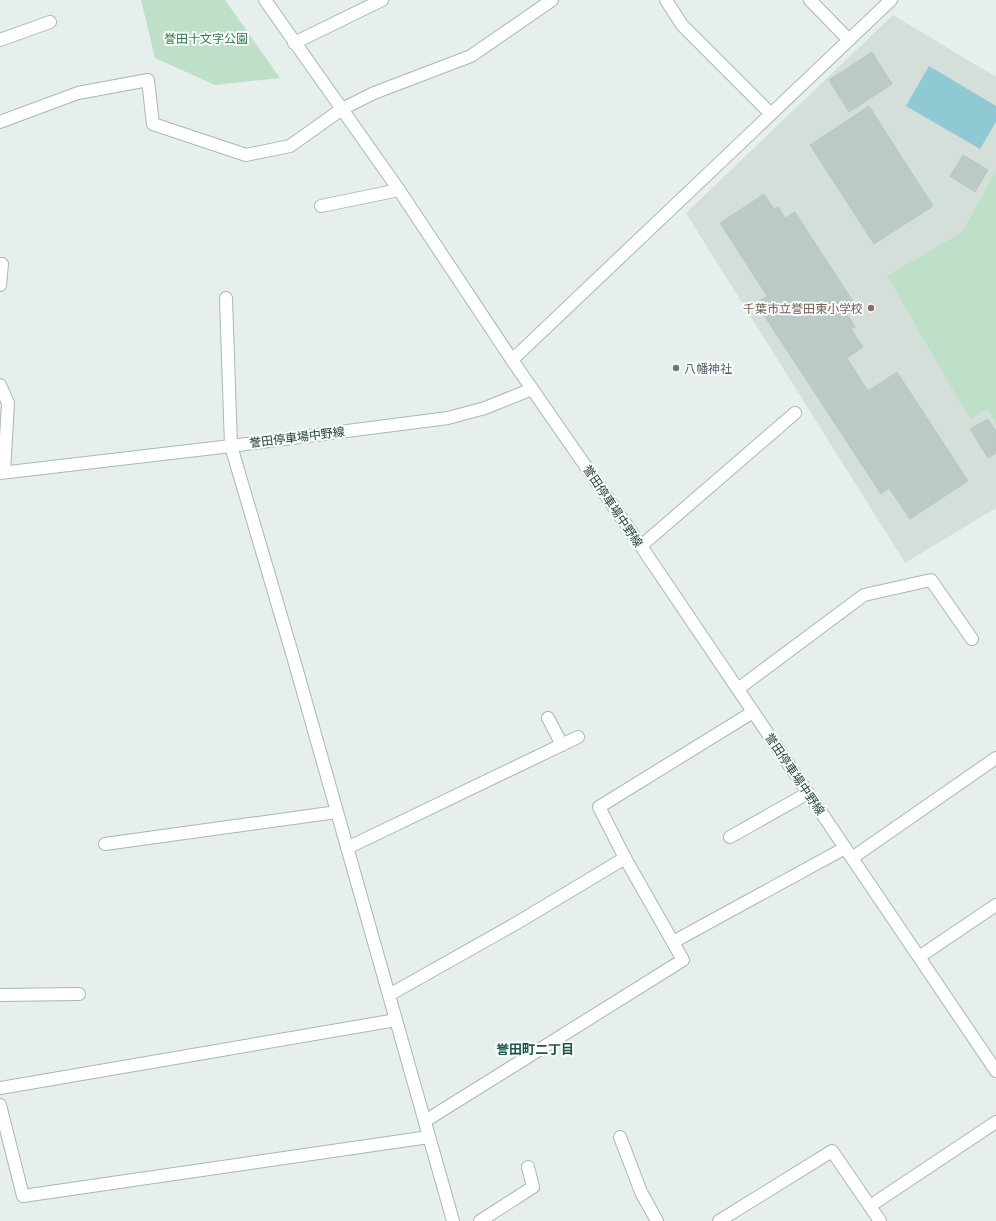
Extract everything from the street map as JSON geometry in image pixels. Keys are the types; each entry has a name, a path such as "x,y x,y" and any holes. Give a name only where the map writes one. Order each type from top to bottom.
{"street":[{"path":"265,0 399,190 532,389"},
{"path":"294,43 382,0"},
{"path":"0,122 78,92 148,80 153,124 246,154 290,146 342,109 374,93 471,56 552,0"},
{"path":"666,0 682,25 771,114"},
{"path":"810,0 849,40"},
{"path":"512,360 892,0"},
{"path":"0,40 50,22"},
{"path":"321,206 399,190"},
{"path":"0,285 2,264"},
{"path":"226,298 231,446 453,1221"},
{"path":"0,385 8,403 2,472"},
{"name":"誉田停車場中野線","path":"2,472 231,446 448,418 485,408 532,389 641,546 996,1071"},
{"path":"641,546 795,413"},
{"path":"738,689 864,595 931,580 972,639"},
{"path":"425,1121 683,960 625,858 599,808 753,712"},
{"path":"548,718 562,745"},
{"path":"347,848 578,737"},
{"path":"673,942 848,853 996,758"},
{"path":"730,838 808,793"},
{"path":"105,844 337,812"},
{"path":"389,995 515,924 625,858"},
{"path":"919,957 996,905"},
{"path":"0,995 79,994"},
{"path":"0,1088 396,1020"},
{"path":"0,1105 23,1196 429,1137"},
{"path":"870,1206 996,1122"},
{"path":"620,1137 641,1192 657,1221"},
{"path":"719,1221 832,1151 880,1221"},
{"path":"480,1221 533,1187 528,1167"}],"shaded area":[{"name":"千葉市立誉田東小学校","path":"893,15 996,77 996,508 905,563 686,213"}],"green space":[{"name":"誉田十文字公園","path":"141,0 225,0 280,78 215,85 155,58"},
{"path":"996,171 996,424 987,409 970,419 887,276 962,232"}],"water":[{"path":"929,66 996,106 996,122 980,149 906,106"}],"building":[{"path":"872,52 892,84 849,112 829,80"},
{"path":"869,106 933,206 874,244 810,145"},
{"path":"963,155 988,170 975,192 950,176"},
{"path":"764,194 774,209 778,207 785,218 795,212 856,306 846,312 855,327 851,329 863,347 847,358 868,391 897,372 968,481 910,519 889,488 881,494 756,303 767,296 720,223"},
{"path":"988,419 996,431 996,453 988,458 970,429"}],"place":[{"name":"千葉市立誉田東小学校","path":"871,308"},
{"name":"八幡神社","path":"676,368"}],"district":[{"name":"誉田町二丁目","path":"535,1049"}]}
